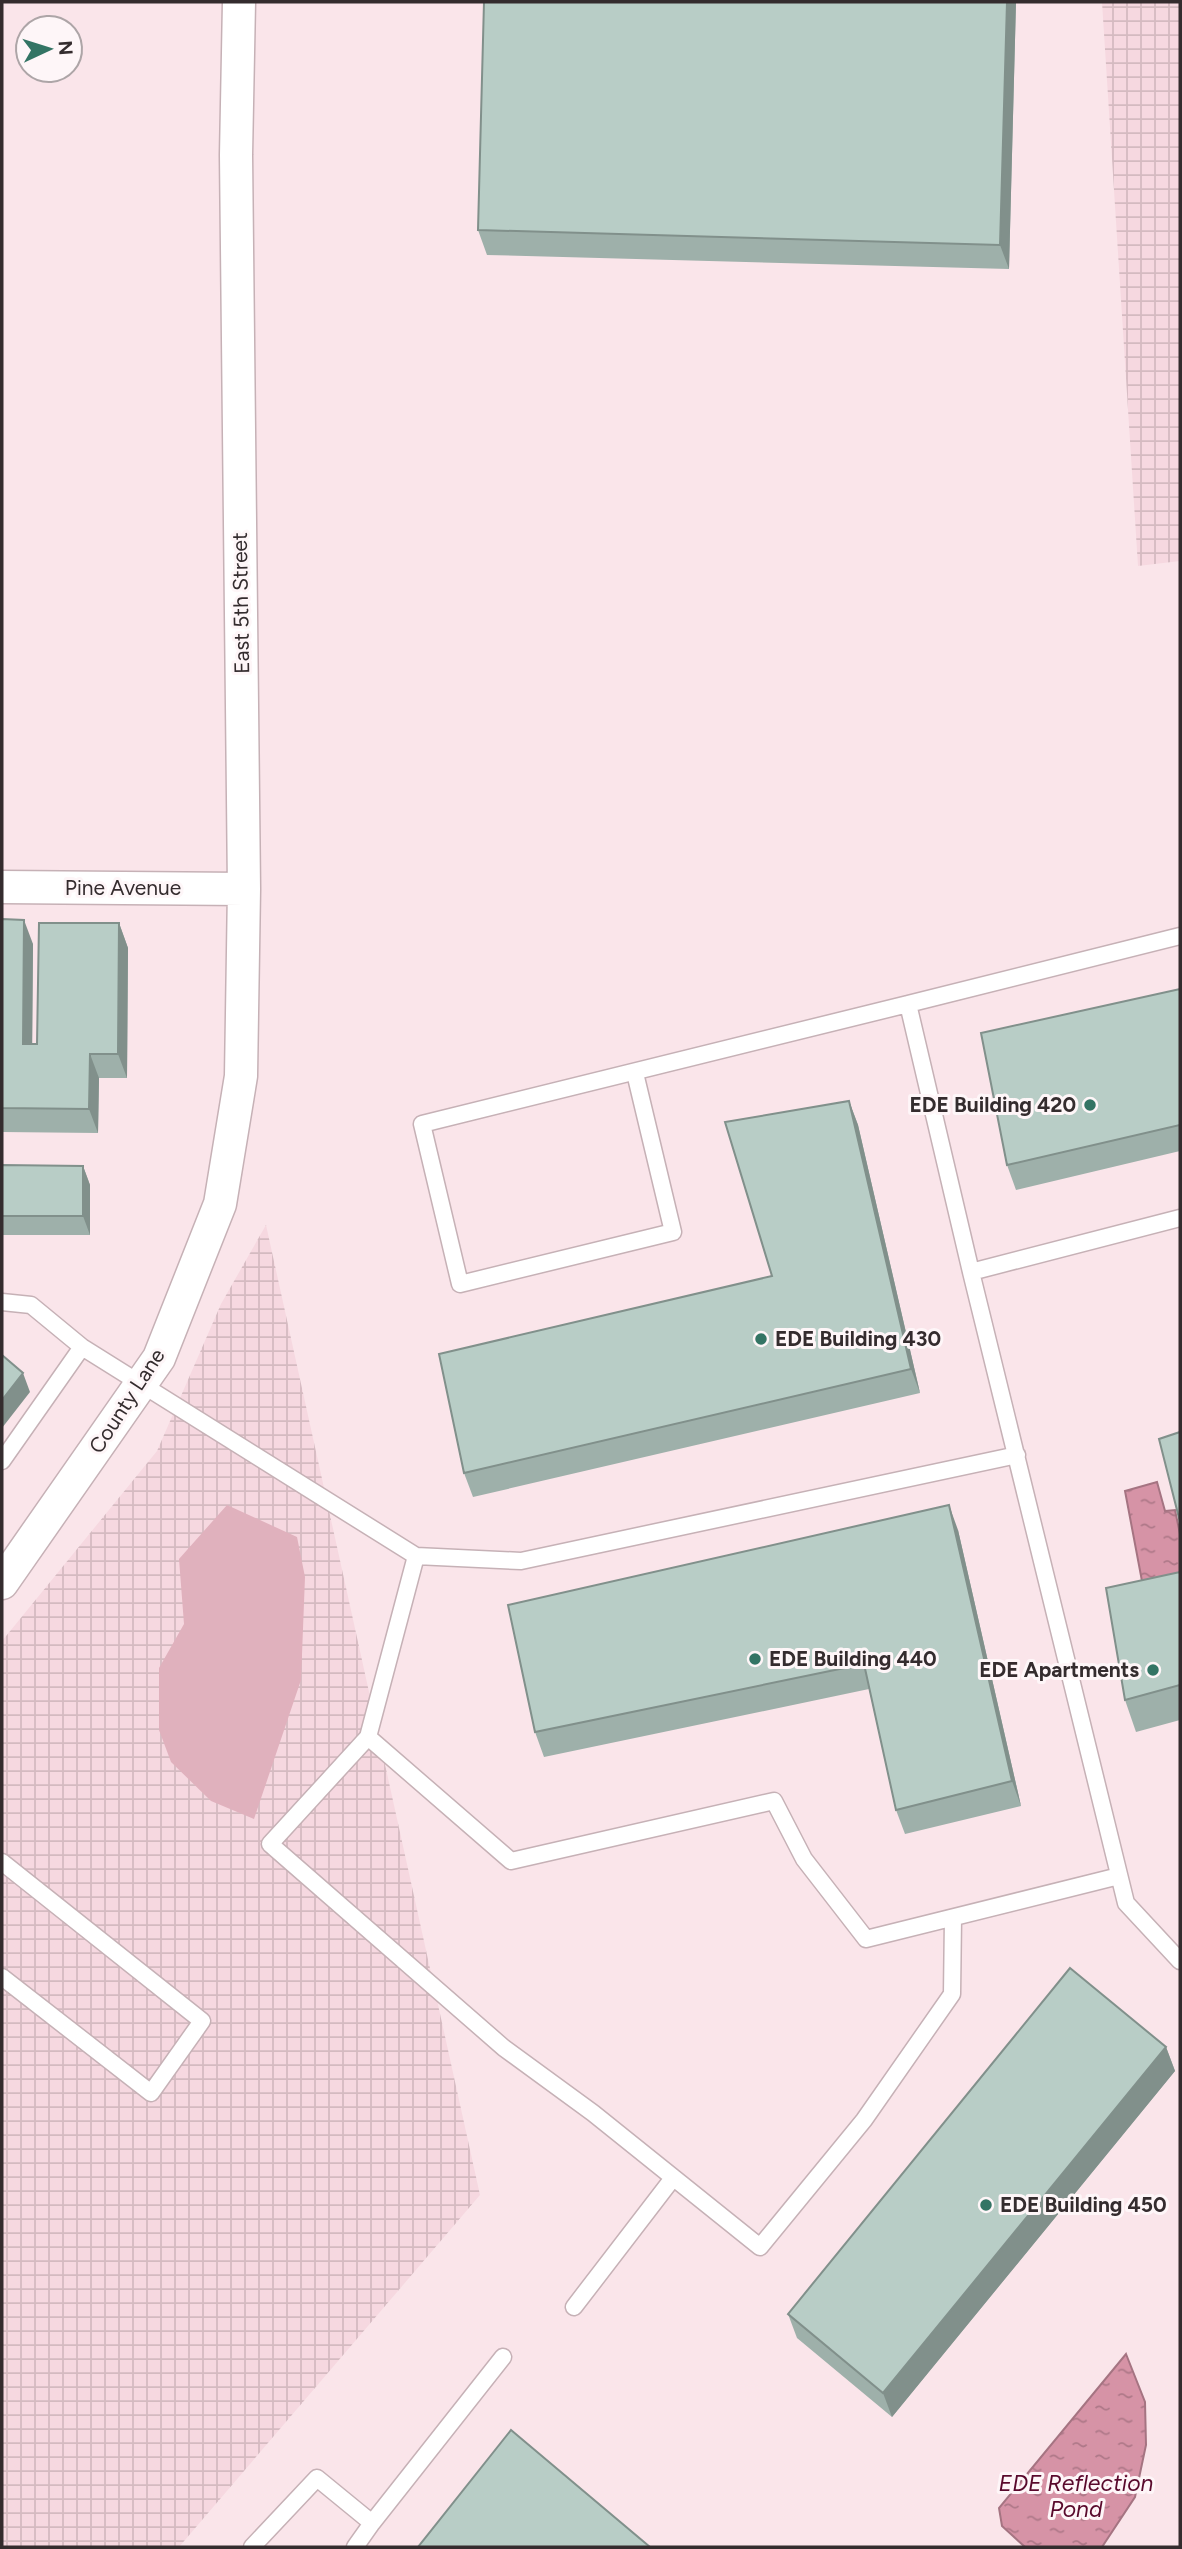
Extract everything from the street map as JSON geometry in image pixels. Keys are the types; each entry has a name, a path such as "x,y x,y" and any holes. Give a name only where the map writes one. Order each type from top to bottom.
{"street":[{"name":"East 5th Street","path":"220,1204 241,1076 244,888 236,169 239,2"},
{"name":"Pine Avenue","path":"2,887 244,888"},
{"name":"County Lane","path":"2,1583 159,1358 220,1204"}],"lane":[{"path":"635,1073 673,1232 460,1284 422,1124 1180,936"},
{"path":"908,1004 1126,1903 1180,1961"},
{"path":"971,1272 1180,1218"},
{"path":"2,1302 31,1305 82,1347 416,1556 521,1561 1017,1455"},
{"path":"2,1461 82,1347"},
{"path":"416,1556 368,1737 270,1844 503,2048 593,2113 760,2247 864,2120 952,1994 953,1918"},
{"path":"368,1737 511,1861 774,1801 804,1859 866,1939 1119,1876"},
{"path":"2,1861 202,2021 151,2092 2,1977"},
{"path":"574,2307 673,2178"},
{"path":"355,2547 503,2357"},
{"path":"251,2547 317,2478 372,2523"}],"shaded area":[{"path":"1102,2 1180,2 1180,561 1138,566"},
{"path":"266,1225 480,2195 179,2547 2,2547 2,1641 157,1451 221,1304"},
{"path":"227,1505 297,1537 305,1577 301,1680 254,1819 211,1801 171,1762 159,1730 159,1668 184,1624 179,1559"}],"water":[{"path":"1157,1482 1165,1511 1175,1510 1180,1534 1180,1588 1145,1597 1125,1491"},
{"name":"EDE Reflection Pond","path":"1126,2354 1145,2402 1146,2445 1135,2497 1102,2547 1025,2547 1002,2526 999,2508"}],"building":[{"path":"484,2 1007,2 1000,245 478,230"},
{"path":"2,919 24,920 23,1044 37,1044 39,923 119,923 118,1054 90,1054 89,1109 2,1108"},
{"name":"EDE Building 420","path":"1180,989 1180,1125 1007,1165 981,1033"},
{"name":"EDE Building 430","path":"849,1101 911,1369 464,1473 439,1354 772,1276 725,1122"},
{"path":"2,1165 83,1166 83,1216 2,1216"},
{"path":"2,1355 23,1373 2,1400"},
{"path":"1180,1432 1180,1522 1159,1439"},
{"name":"EDE Building 440","path":"949,1505 1012,1781 896,1810 864,1664 535,1732 508,1605"},
{"name":"EDE Apartments","path":"1180,1572 1180,1685 1125,1700 1106,1588"},
{"name":"EDE Building 450","path":"1070,1968 1166,2047 883,2393 788,2314"},
{"path":"511,2430 650,2547 418,2547"}],"place":[{"name":"EDE Building 420","path":"1090,1105"},
{"name":"EDE Building 430","path":"761,1339"},
{"name":"EDE Building 440","path":"755,1659"},
{"name":"EDE Apartments","path":"1153,1670"},
{"name":"EDE Building 450","path":"986,2205"}]}
